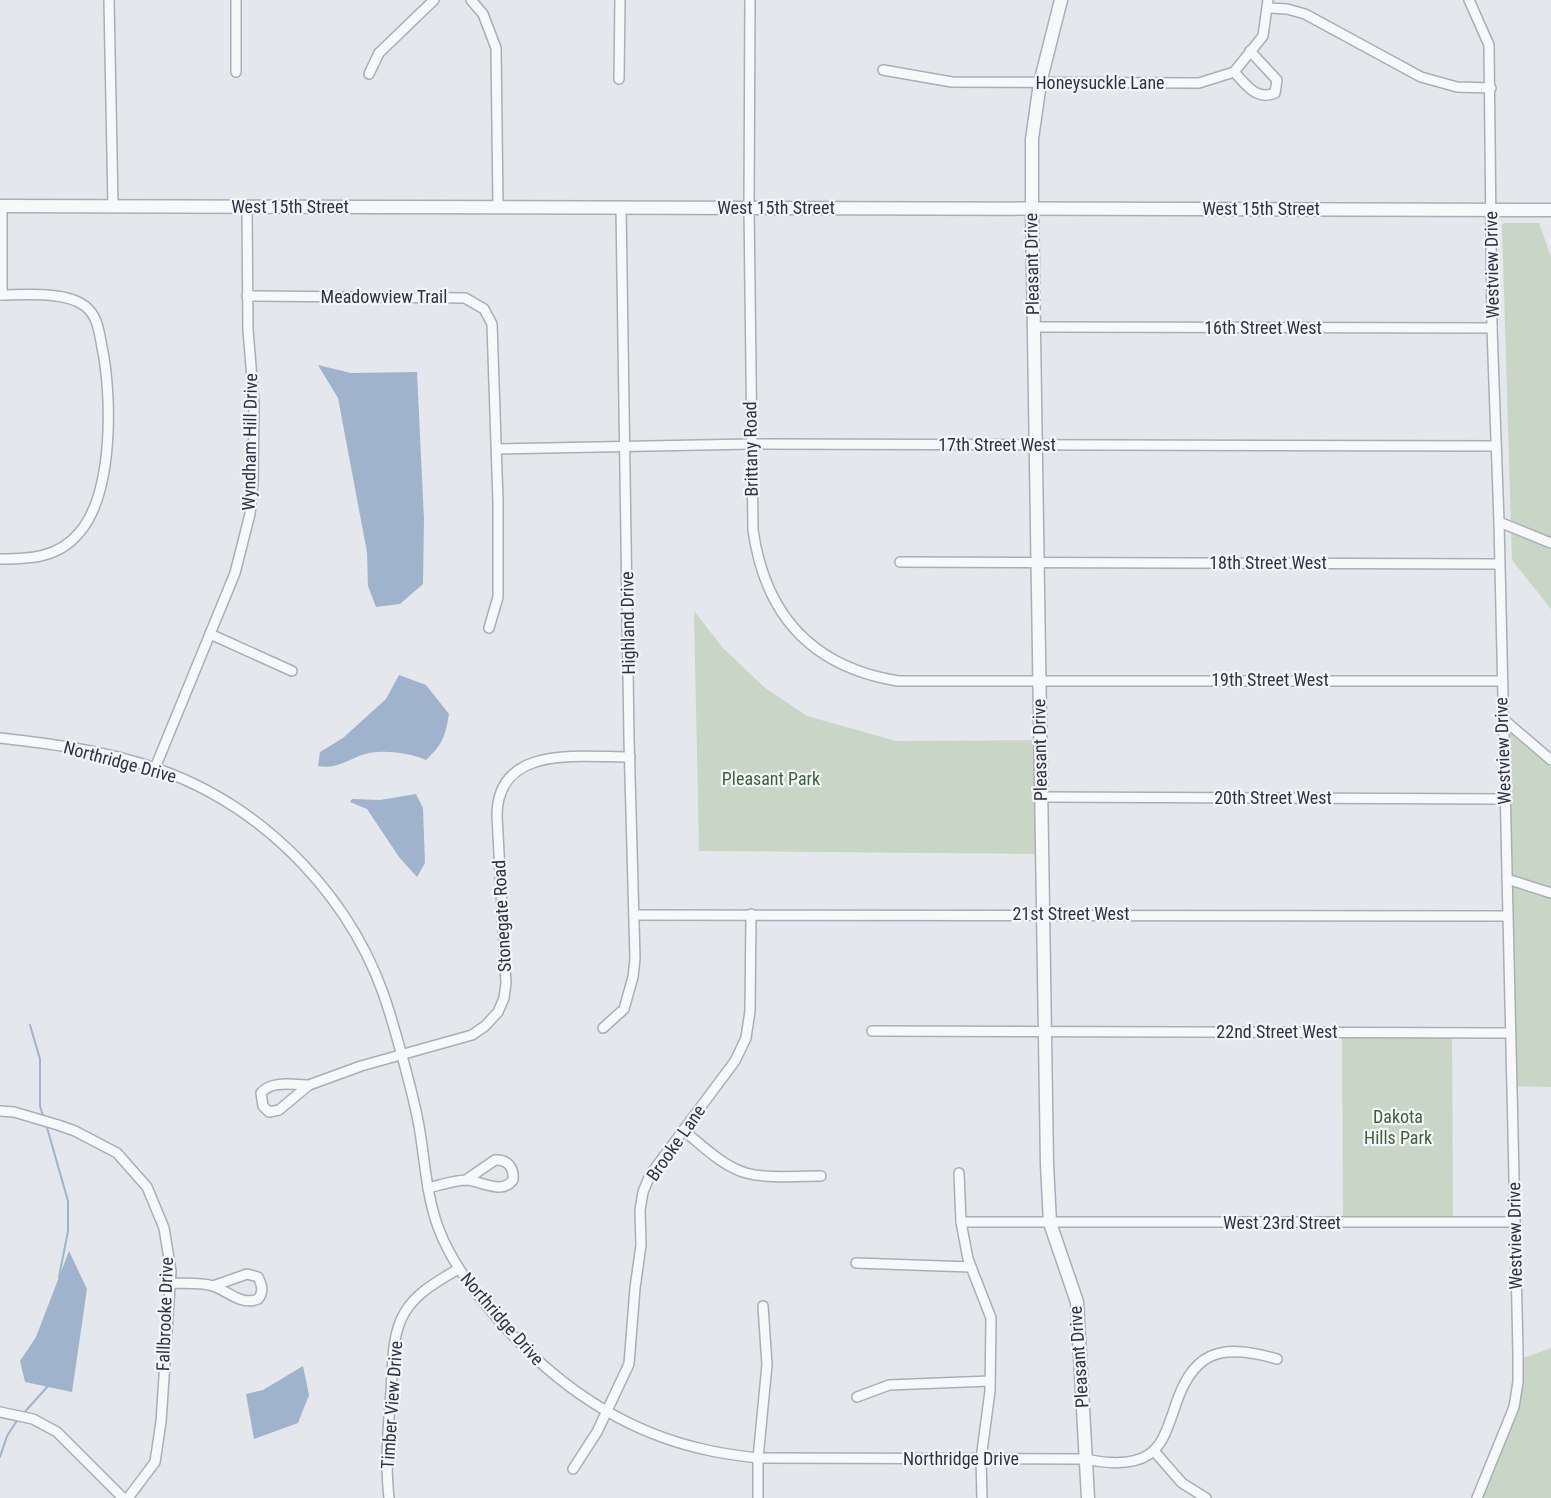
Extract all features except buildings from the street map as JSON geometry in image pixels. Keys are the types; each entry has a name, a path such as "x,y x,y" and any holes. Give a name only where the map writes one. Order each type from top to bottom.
{"street":[{"path":"109,0 113,206"},
{"path":"236,0 236,72"},
{"path":"369,74 379,53 434,0"},
{"path":"471,0 483,14 496,48 498,207"},
{"path":"619,79 620,0"},
{"name":"Brittany Road","path":"750,0 749,208 753,530 764,580 788,621 818,650 833,660 863,673 898,681 1039,680"},
{"name":"Pleasant Drive","path":"1061,0 1040,83 1032,139 1044,1032 1050,1223 1077,1302 1088,1498"},
{"name":"Westview Drive","path":"1469,0 1489,45 1491,88 1492,328 1499,522 1518,1382 1513,1408 1477,1498"},
{"path":"1250,51 1277,80 1275,93 1266,97 1256,94 1234,72 1250,51 1263,36 1268,4 1305,14 1421,77 1457,87 1491,88"},
{"name":"Honeysuckle Lane","path":"883,70 952,82 1040,83 1199,83 1234,72"},
{"path":"0,559 32,559 49,555 64,546 83,528 94,504 104,470 108,403 106,365 96,319 84,305 63,296 1,295 1,206"},
{"name":"West 15th Street","path":"1,206 1551,210"},
{"name":"Wyndham Hill Drive","path":"155,768 240,558 248,529 252,499 254,403 247,296 247,207"},
{"name":"Highland Drive","path":"603,1028 624,1009 635,959 621,207"},
{"name":"Meadowview Trail","path":"247,296 465,298 484,309 492,324 497,449 498,597 489,628"},
{"name":"16th Street West","path":"1033,327 1492,328"},
{"name":"17th Street West","path":"497,449 751,444 1496,446"},
{"path":"1499,522 1551,543"},
{"name":"18th Street West","path":"900,562 1499,564"},
{"path":"210,634 292,671"},
{"name":"19th Street West","path":"1039,680 1501,681"},
{"path":"1503,719 1551,759"},
{"name":"Northridge Drive","path":"0,738 57,745 155,768 209,792 242,813 285,846 321,885 351,927 368,958 389,1011 417,1118 428,1188 439,1228 458,1269 525,1350 554,1376 607,1413 648,1432 685,1445 758,1458 1085,1459 1102,1462 1132,1461 1154,1451"},
{"name":"Stonegate Road","path":"309,1085 472,1035 485,1026 498,1011 504,998 506,983 497,816 498,800 508,781 527,764 543,759 630,757"},
{"name":"20th Street West","path":"1041,797 1505,799"},
{"path":"1507,879 1551,893"},
{"name":"Brooke Lane","path":"573,1469 591,1443 607,1413 629,1364 641,1245 642,1192 650,1175 735,1061 746,1038 750,1011 751,914"},
{"name":"21st Street West","path":"634,915 1507,916"},
{"name":"22nd Street West","path":"873,1031 1510,1033"},
{"path":"309,1085 279,1110 269,1112 263,1106 261,1093 266,1087 309,1085"},
{"name":"Fallbrooke Drive","path":"0,1111 14,1112 75,1131 117,1153 147,1187 164,1228 171,1270 161,1422 154,1461 128,1498"},
{"path":"684,1131 723,1162 744,1172 760,1175 821,1176"},
{"path":"428,1188 466,1180 495,1160 507,1162 512,1169 510,1184 504,1186 489,1186 466,1180"},
{"path":"959,1173 961,1222 971,1267 991,1318 990,1381 981,1459 982,1498"},
{"name":"West 23rd Street","path":"961,1222 1515,1222"},
{"path":"856,1263 971,1267"},
{"name":"Timber View Drive","path":"388,1498 387,1442 394,1346 398,1328 405,1312 416,1297 458,1269"},
{"path":"170,1283 213,1286 251,1302 258,1299 262,1292 258,1277 251,1274 213,1286"},
{"path":"758,1498 758,1458 767,1365 762,1306"},
{"path":"1206,1498 1182,1483 1154,1451 1165,1437 1182,1384 1202,1362 1218,1354 1236,1351 1254,1352 1277,1359"},
{"path":"857,1397 889,1385 990,1381"},
{"path":"0,1412 33,1419 57,1432 112,1494 123,1498"}],"green space":[{"path":"1504,223 1539,223 1551,257 1551,609 1512,560 1502,225"},
{"name":"Pleasant Park","path":"694,611 723,648 764,687 807,716 896,741 1040,740 1041,854 699,851"},
{"path":"1503,719 1551,760 1551,1087 1511,1086"},
{"name":"Dakota Hills Park","path":"1342,1032 1452,1032 1453,1222 1343,1223"},
{"path":"1551,1348 1551,1498 1477,1498 1514,1407 1518,1360"}],"water":[{"path":"318,365 351,373 417,372 424,519 423,584 400,604 376,607 368,586 367,552 338,398"},
{"path":"399,675 426,685 449,714 442,740 432,754 426,760 398,753 376,752 332,766 318,766 320,752 343,738 386,699"},
{"path":"416,794 423,808 425,863 417,877 399,857 367,809 350,802 352,799 380,800"},
{"path":"69,1251 87,1289 72,1392 25,1382 20,1361 36,1337"},
{"path":"303,1366 309,1395 298,1423 254,1439 246,1394 263,1390"}],"waterway":[{"path":"30,1025 40,1059 40,1106 43,1116"},
{"path":"46,1124 68,1201 68,1231 59,1277"},
{"path":"22,1415 48,1386"},
{"path":"0,1457 7,1436 18,1419"}]}
